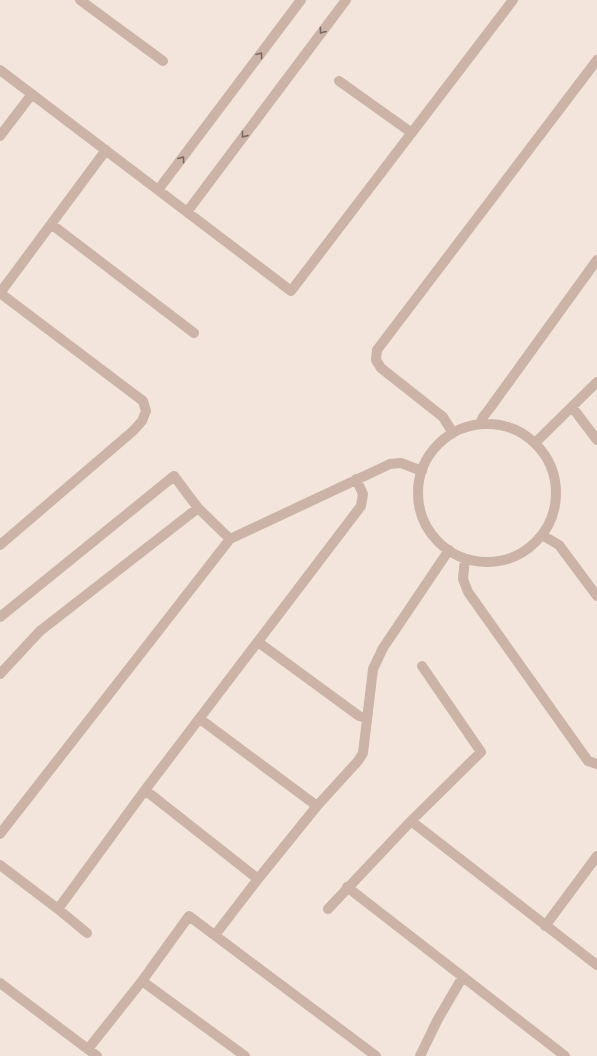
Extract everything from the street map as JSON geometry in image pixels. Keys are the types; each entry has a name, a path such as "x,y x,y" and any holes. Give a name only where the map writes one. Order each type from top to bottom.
{"street":[{"path":"80,0 163,61"},
{"path":"158,190 301,0"},
{"path":"187,212 346,0"},
{"path":"0,70 291,291 513,0"},
{"path":"453,433 443,417 381,368 376,360 377,350 597,60"},
{"path":"339,81 412,133"},
{"path":"0,136 32,94"},
{"path":"0,545 133,431 142,421 146,411 143,401 0,293 106,150"},
{"path":"51,224 194,333"},
{"path":"480,424 486,412 593,273 597,260"},
{"path":"535,443 597,382"},
{"path":"572,407 597,440"},
{"path":"480,424 500,425 519,431 535,443 548,459 555,478 556,498 552,517 542,535 530,547 516,556 499,561 481,562 465,559 437,541 428,529 422,515 419,501 419,486 422,471 429,456 440,443 453,433 480,424"},
{"path":"0,834 230,539 390,464 401,463 422,471"},
{"path":"0,617 174,476 198,508 230,539"},
{"path":"58,908 145,790 360,506 363,494 356,479"},
{"path":"0,674 40,632 198,508"},
{"path":"542,535 559,545 597,596"},
{"path":"215,935 317,806 358,761 363,753 373,669 383,648 449,550"},
{"path":"465,559 463,578 468,592 588,761 597,764"},
{"path":"258,642 359,716 367,718"},
{"path":"328,909 410,821 481,752 422,666"},
{"path":"200,719 317,806"},
{"path":"145,790 258,879"},
{"path":"410,821 597,965"},
{"path":"545,926 597,856"},
{"path":"0,865 58,908 87,933"},
{"path":"347,888 565,1056"},
{"path":"88,1049 142,981 189,916 376,1056"},
{"path":"420,1056 438,1019 462,978"},
{"path":"142,981 245,1056"},
{"path":"0,983 97,1056"}]}
